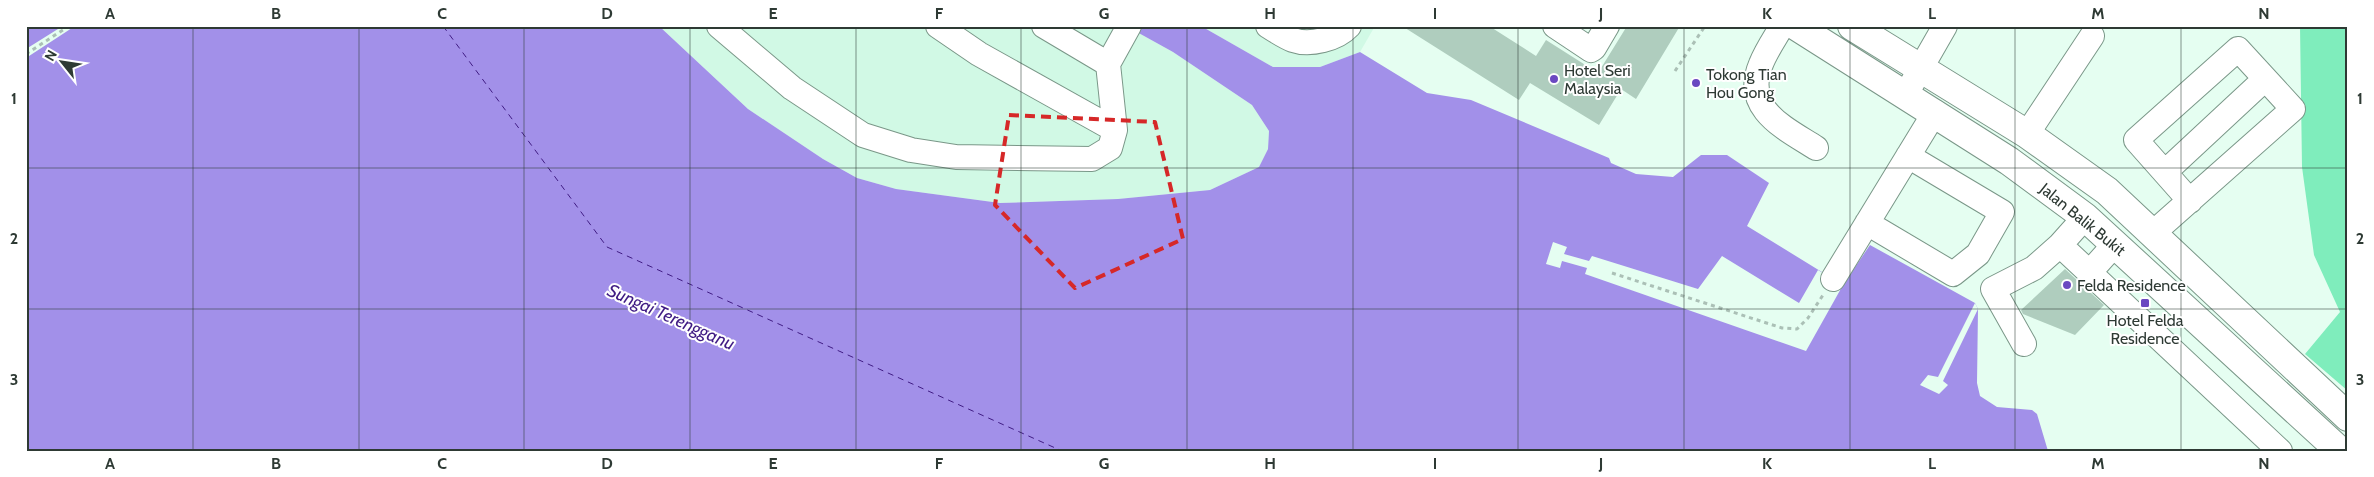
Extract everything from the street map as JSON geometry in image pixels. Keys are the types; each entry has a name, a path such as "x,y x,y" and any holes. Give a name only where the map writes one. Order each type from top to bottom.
{"main road":[{"name":"Jalan Balik Bukit","path":"1796,26 1935,112 2009,161 2085,217 2340,451"},
{"name":"Jalan Balik Bukit","path":"1852,26 2027,134 2107,191 2348,417"}],"street":[{"path":"719,26 792,88 863,135 911,150 956,157 1092,159 1110,148 1115,130 1108,64 1126,31"},
{"path":"938,26 979,54 1115,130"},
{"path":"1044,26 1108,64"},
{"path":"1268,26 1295,41 1326,41 1344,32 1349,26"},
{"path":"1558,27 1591,50 1607,26"},
{"path":"1782,26 1761,64 1756,79 1758,97 1764,110 1774,121 1816,148"},
{"path":"1906,94 1945,26"},
{"path":"2027,134 2092,36"},
{"path":"2153,233 2190,201 2293,109 2238,49 2136,140 2190,201"},
{"path":"2165,172 2265,79"},
{"path":"1833,279 1935,112"},
{"path":"1867,223 1953,274 1978,254 2002,212 1908,156"},
{"path":"2024,344 1992,289 2034,268 2060,246 2085,217"},
{"path":"2089,273 2115,244"},
{"path":"2060,246 2280,451"}],"path":[{"path":"26,54 68,26"},
{"path":"1675,71 1706,26"},
{"path":"1612,273 1782,328 1798,329 1808,318 1833,279"}],"highlighted area":[{"path":"1009,115 1155,122 1183,239 1075,288 995,205"}],"shaded area":[{"path":"659,26 1126,26 1173,52 1252,105 1269,131 1268,149 1259,167 1210,190 1118,199 1000,203 896,189 857,178 823,159 748,109"},
{"path":"1201,26 1375,26 1360,52 1320,67 1273,67"}],"green space":[{"path":"2300,26 2348,26 2348,391 2305,354 2340,312 2314,255 2302,167"}],"water":[{"name":"Sungai Terengganu","path":"26,26 659,26 748,109 823,159 857,178 896,189 1000,203 1118,199 1210,190 1259,167 1268,149 1269,131 1252,105 1173,52 1126,26 1201,26 1273,67 1320,67 1360,52 1427,93 1471,100 1609,158 1611,163 1636,174 1673,177 1701,155 1727,155 1769,183 1747,226 1843,285 1870,245 1975,303 1978,309 1977,383 1980,396 1997,407 2032,410 2037,414 2048,451 26,451"}],"pier":[{"path":"56,26 75,26 26,58 26,49 58,29"},
{"path":"1553,242 1567,247 1564,254 1589,261 1592,256 1698,289 1722,256 1799,303 1818,270 1843,285 1806,351 1585,274 1587,268 1562,261 1560,268 1546,264"},
{"path":"1975,303 1978,309 1943,381 1948,385 1939,394 1920,385 1928,375 1938,377"}],"building":[{"name":"Hotel Seri Malaysia","path":"1402,26 1489,26 1536,56 1546,40 1598,73 1627,26 1680,26 1636,99 1621,89 1599,125 1530,83 1519,100"},
{"name":"Felda Residence","path":"2065,269 2104,305 2075,335 2023,314 2021,310"}],"ferry route":[{"path":"443,26 607,247 1062,451"}],"place":[{"name":"Hotel Seri Malaysia","path":"1554,79"},
{"name":"Tokong Tian Hou Gong","path":"1696,83"},
{"name":"Felda Residence","path":"2067,285"},
{"name":"Hotel Felda Residence","path":"2145,303"}]}
